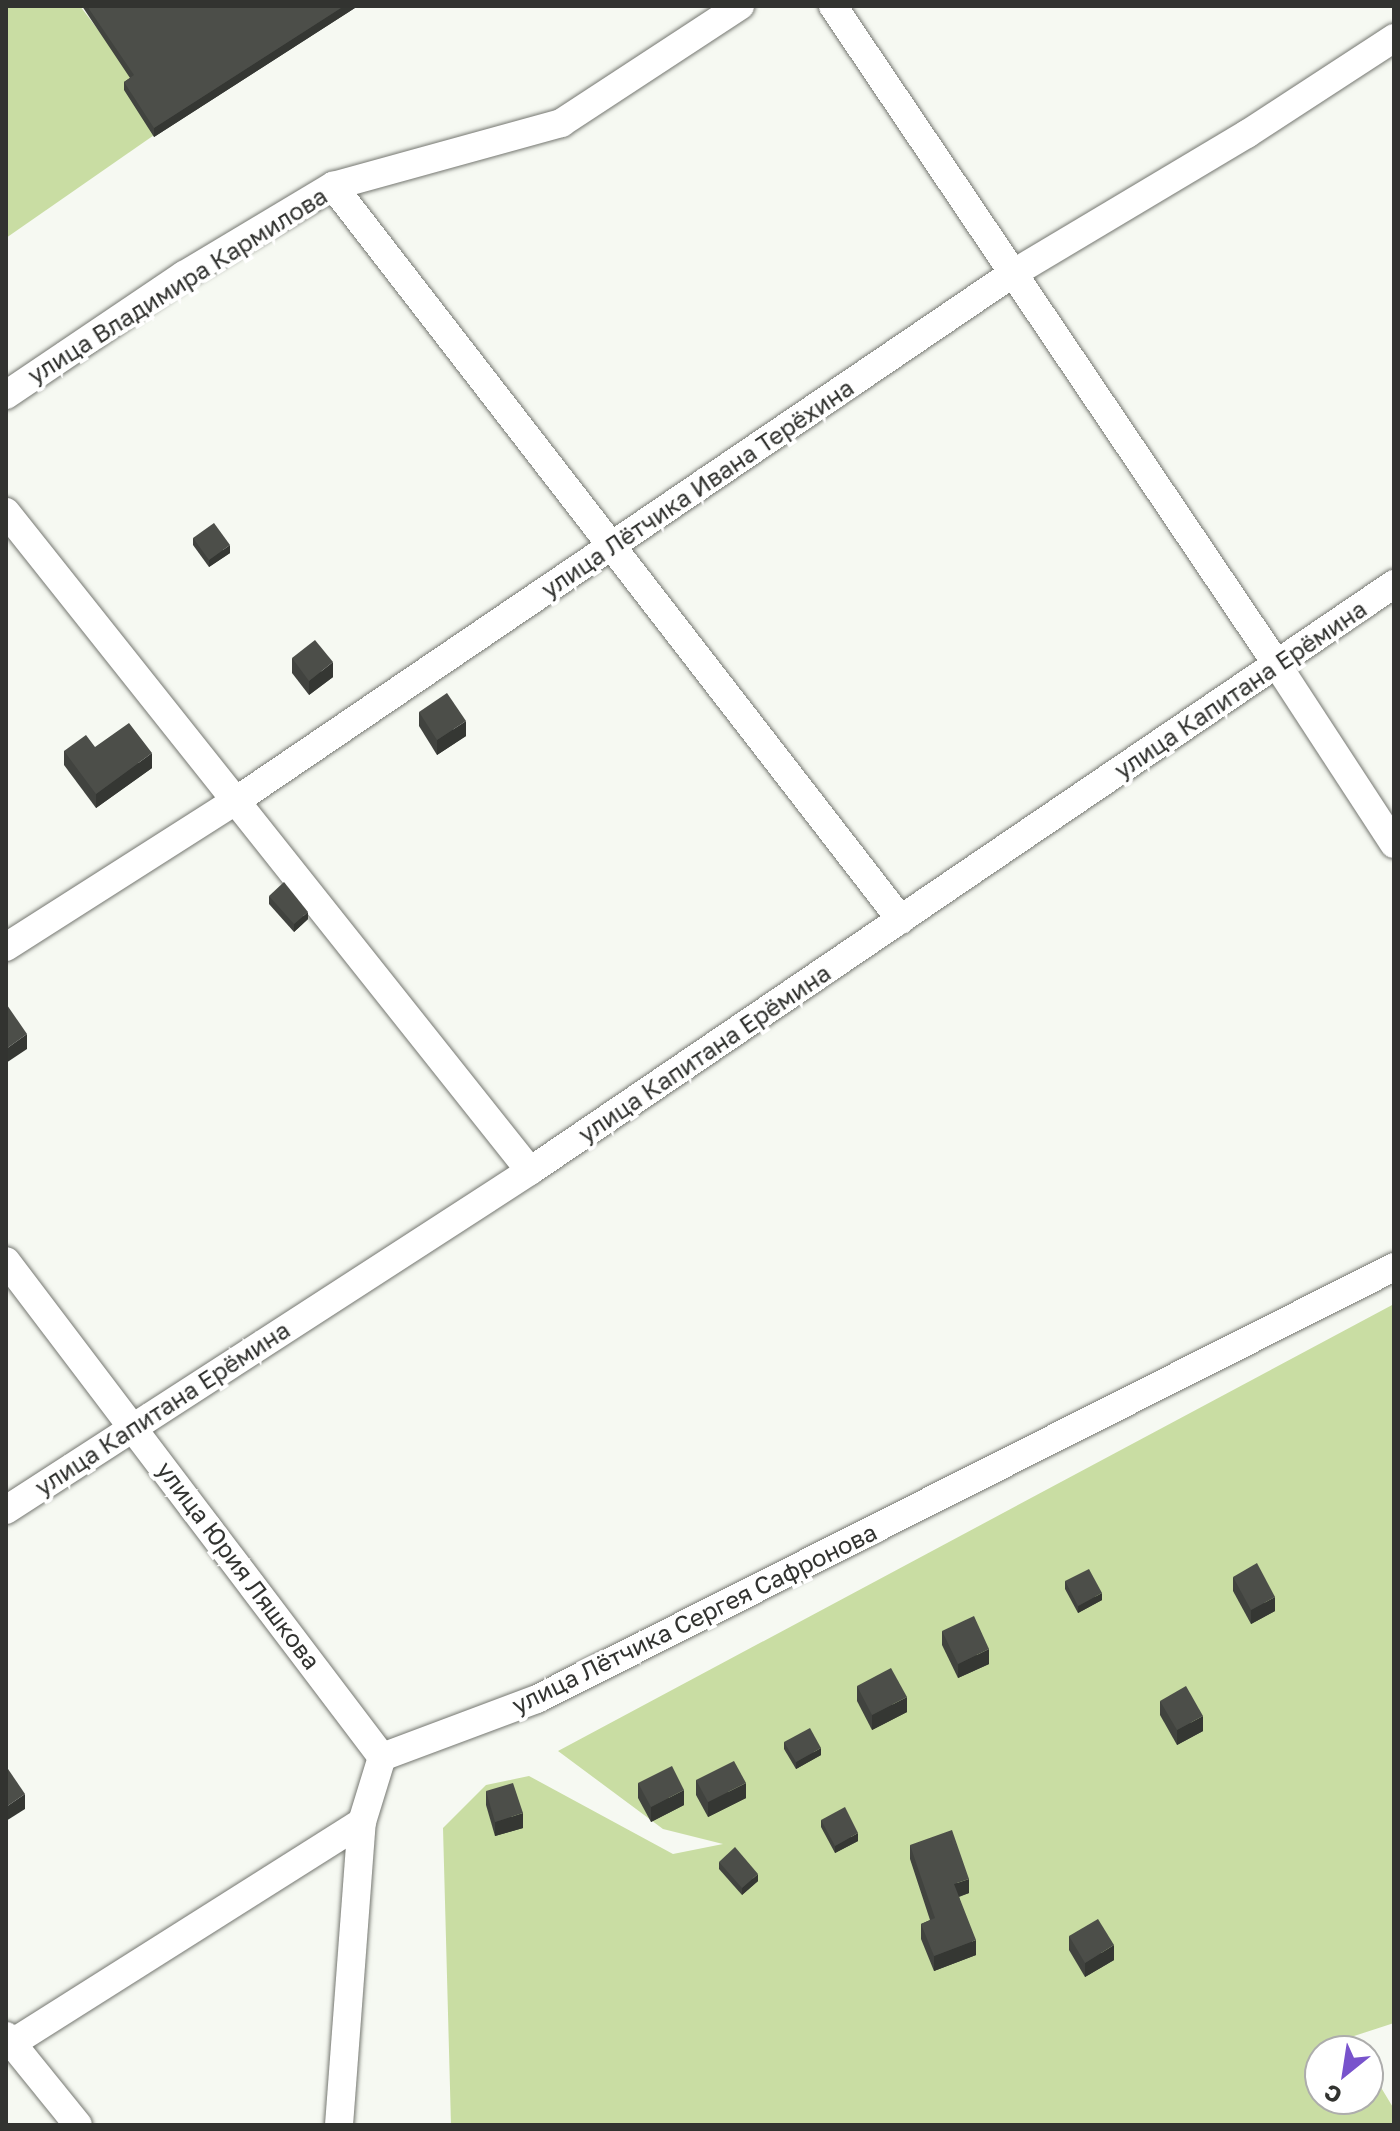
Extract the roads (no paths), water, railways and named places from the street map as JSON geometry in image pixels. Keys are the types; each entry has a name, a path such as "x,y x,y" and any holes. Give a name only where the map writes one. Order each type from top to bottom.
{"street":[{"name":"улица Владимира Кармилова","path":"6,395 184,275 333,186 561,123 740,6"},
{"path":"833,6 1276,663 1394,844"},
{"name":"улица Лётчика Ивана Терёхина","path":"6,947 237,800 1012,274 1247,134 1394,38"},
{"path":"333,186 610,548 901,920"},
{"path":"6,512 530,1171"},
{"name":"улица Капитана Ерёмина","path":"6,1510 530,1171 1394,584"},
{"name":"улица Юрия Ляшкова","path":"6,1261 134,1425 382,1757"},
{"name":"улица Лётчика Сергея Сафронова","path":"382,1757 537,1699 1394,1267"},
{"path":"339,2125 362,1822 382,1757"},
{"path":"78,2125 8,2042 362,1822"}]}
